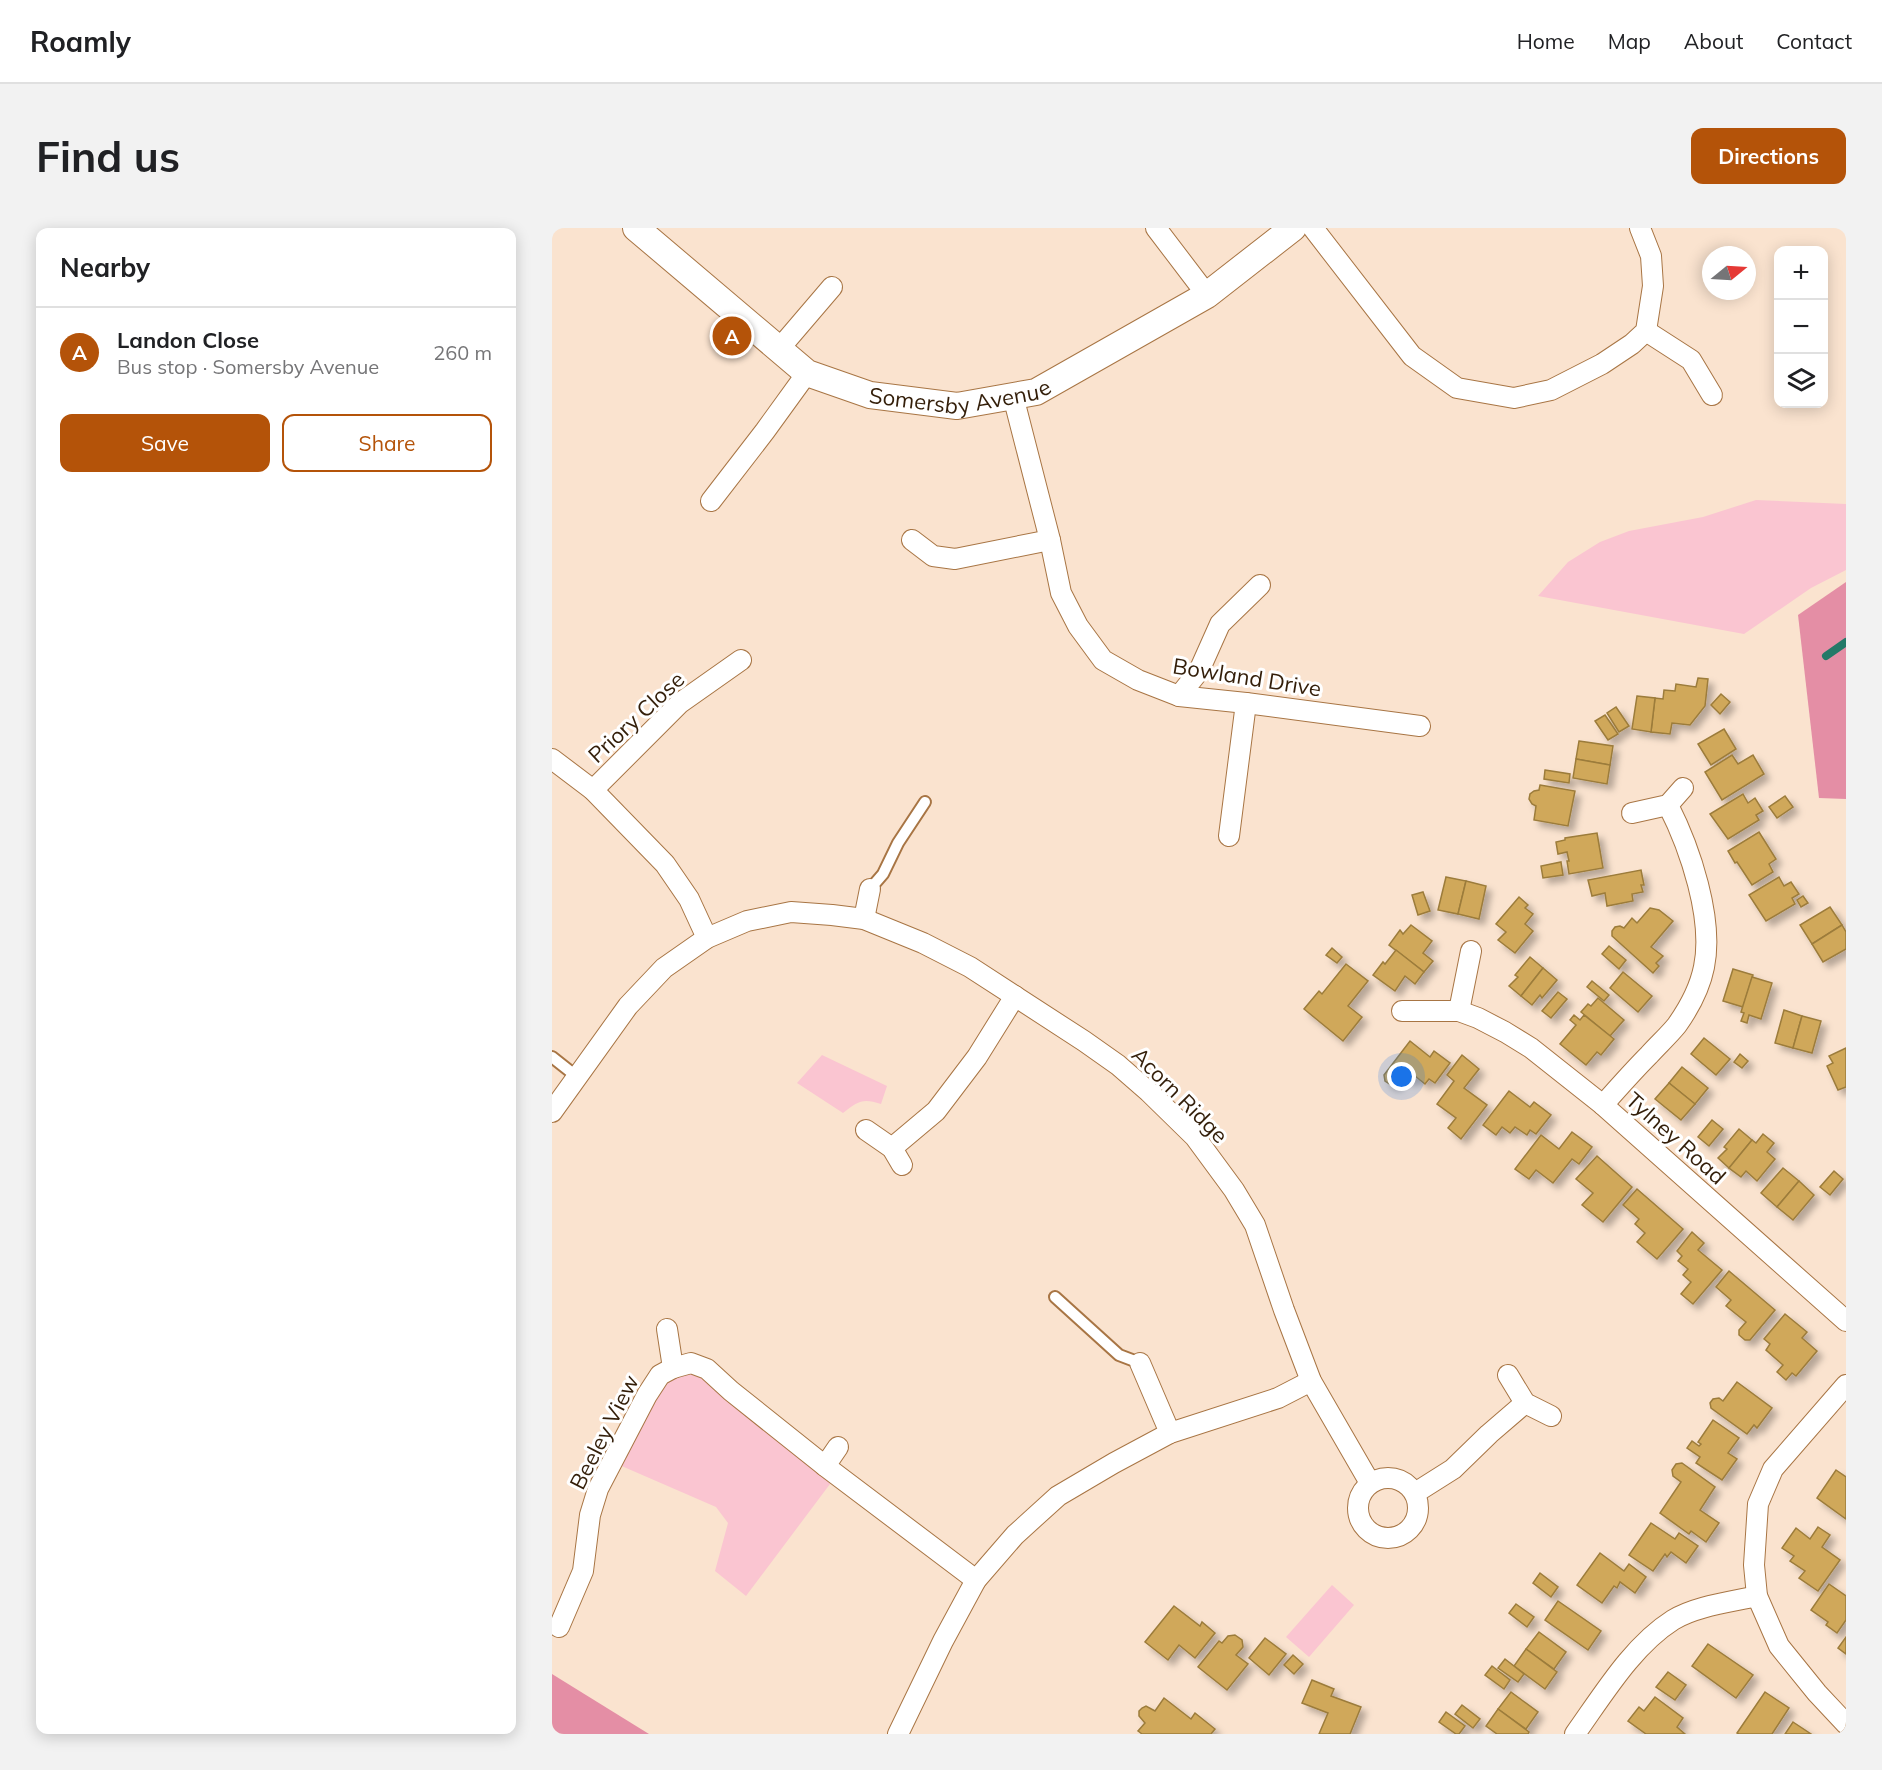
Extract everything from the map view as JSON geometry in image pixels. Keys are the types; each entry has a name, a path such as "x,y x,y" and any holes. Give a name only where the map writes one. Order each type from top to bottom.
{"street":[{"name":"Somersby Avenue","path":"636,228 807,373 870,395 957,406 1036,392 1207,295 1293,228"},
{"path":"1156,228 1207,295"},
{"path":"1312,228 1412,356 1456,388 1514,398 1551,390 1602,364 1632,344 1646,330 1653,286 1651,256 1640,228"},
{"path":"779,349 832,286"},
{"path":"1646,330 1691,360 1712,395"},
{"path":"711,501 807,373"},
{"name":"Bowland Drive","path":"1013,396 1050,540 1061,593 1078,626 1103,660 1138,680 1179,696 1420,726"},
{"path":"912,540 933,556 955,559 1050,540"},
{"path":"1179,696 1199,671 1220,624 1260,585"},
{"name":"Priory Close","path":"593,790 680,703 741,660"},
{"path":"1229,836 1246,703"},
{"path":"552,759 593,790 665,864 688,899 707,938"},
{"path":"1632,813 1668,805 1683,788"},
{"path":"1603,1105 1676,1025 1694,995 1704,967 1705,917 1691,860 1681,831 1668,805"},
{"path":"864,920 870,889"},
{"name":"Acorn Ridge","path":"552,1112 628,1006 664,968 707,938 747,921 791,912 864,920 923,943 1015,996 1118,1065 1195,1137 1234,1190 1255,1225 1311,1381 1370,1483"},
{"path":"1460,1011 1472,951"},
{"path":"866,1130 897,1157 977,1057 1015,996"},
{"name":"Tylney Road","path":"1402,1011 1460,1011 1478,1018 1531,1048 1603,1105 1846,1321"},
{"name":"Beeley View","path":"666,1329 673,1368"},
{"name":"Beeley View","path":"559,1627 583,1571 590,1515 598,1489 647,1395 660,1375 673,1368 692,1363 707,1369 825,1466 976,1580"},
{"path":"1140,1363 1170,1432"},
{"path":"1508,1375 1525,1403 1551,1416"},
{"path":"898,1734 943,1641 976,1580 1016,1535 1058,1496 1170,1432 1278,1398 1311,1381"},
{"path":"1846,1385 1773,1469 1758,1504 1754,1565 1757,1596 1779,1646 1846,1724"},
{"path":"1415,1494 1453,1469 1525,1403"},
{"path":"825,1466 838,1448"},
{"path":"1381,1478 1395,1478 1407,1483 1415,1494 1419,1508 1416,1522 1406,1533 1393,1539 1382,1538 1369,1532 1360,1521 1357,1508 1360,1494 1370,1483 1381,1478"},
{"path":"1575,1734 1645,1641 1675,1619 1708,1606 1757,1596"}],"lane":[{"path":"870,889 883,874 898,843 925,802"},
{"path":"552,1057 576,1076"},
{"path":"1055,1297 1119,1355 1140,1363"}],"shaded area":[{"path":"1756,500 1846,504 1846,570 1811,588 1744,634 1538,596 1568,562 1600,542 1629,531 1703,517"},
{"path":"1846,582 1846,799 1819,798 1798,615"},
{"path":"822,1055 887,1086 881,1104 870,1101 861,1102 843,1113 797,1083"},
{"path":"695,1370 833,1480 746,1596 715,1571 728,1523 716,1507 617,1464 666,1382"},
{"path":"1332,1585 1354,1605 1309,1657 1286,1637"},
{"path":"552,1674 649,1734 552,1734"}],"building":[{"path":"1698,678 1708,679 1705,706 1690,725 1672,723 1670,734 1651,732 1655,698 1663,699 1664,690 1675,691 1676,684 1696,687"},
{"path":"1721,694 1730,702 1720,714 1711,705"},
{"path":"1637,696 1655,698 1651,732 1632,729"},
{"path":"1616,707 1629,726 1619,732 1607,713"},
{"path":"1605,715 1618,734 1608,740 1595,721"},
{"path":"1724,729 1736,749 1711,765 1698,744"},
{"path":"1579,741 1613,746 1610,765 1576,759"},
{"path":"1732,755 1738,764 1753,755 1764,774 1722,800 1705,772"},
{"path":"1576,759 1610,765 1607,784 1573,778"},
{"path":"1545,770 1570,774 1569,783 1544,779"},
{"path":"1540,785 1575,791 1568,826 1534,820 1536,806 1529,799 1530,794 1539,790"},
{"path":"1743,794 1748,803 1755,798 1763,811 1756,815 1759,820 1728,839 1710,814"},
{"path":"1785,796 1793,807 1777,818 1769,807"},
{"path":"1759,832 1776,859 1769,864 1773,872 1752,885 1728,851"},
{"path":"1597,833 1603,868 1569,874 1567,852 1558,854 1556,842 1565,840 1565,838"},
{"path":"1561,862 1563,875 1543,878 1541,866"},
{"path":"1641,870 1643,892 1632,894 1633,901 1607,906 1605,893 1592,896 1588,880"},
{"path":"1446,877 1466,881 1458,914 1438,910"},
{"path":"1779,877 1784,886 1791,882 1799,894 1792,898 1795,904 1766,921 1749,895"},
{"path":"1466,881 1486,886 1479,919 1458,914"},
{"path":"1423,892 1430,911 1418,915 1412,895"},
{"path":"1803,896 1808,903 1801,907 1797,900"},
{"path":"1519,897 1528,905 1525,908 1533,914 1525,924 1533,931 1515,953 1498,940 1506,932 1496,924"},
{"path":"1830,907 1842,925 1812,944 1800,925"},
{"path":"1650,908 1659,910 1673,921 1651,947 1663,956 1656,963 1659,966 1653,973 1612,936 1615,927 1624,928 1632,918 1637,923"},
{"path":"1411,925 1432,941 1423,953 1433,961 1424,972 1389,945 1400,930 1403,934"},
{"path":"1842,925 1846,932 1846,949 1823,962 1812,944"},
{"path":"1609,946 1626,960 1619,969 1602,954"},
{"path":"1332,948 1342,957 1337,963 1326,955"},
{"path":"1396,950 1424,972 1415,984 1405,976 1395,991 1373,975"},
{"path":"1530,957 1543,968 1521,996 1509,986 1518,977 1515,975"},
{"path":"1346,964 1368,981 1348,1006 1362,1017 1343,1041 1304,1009 1319,991 1322,994"},
{"path":"1543,968 1557,980 1542,998 1540,995 1532,1005 1521,996"},
{"path":"1733,969 1753,975 1743,1007 1723,1001"},
{"path":"1623,972 1652,996 1638,1012 1610,988"},
{"path":"1752,977 1772,983 1761,1019 1749,1015 1747,1023 1741,1021 1744,1013 1741,1012"},
{"path":"1592,981 1609,995 1604,1001 1587,987"},
{"path":"1558,992 1567,999 1551,1018 1542,1011"},
{"path":"1598,998 1624,1020 1610,1036 1581,1012"},
{"path":"1784,1010 1802,1016 1793,1048 1775,1043"},
{"path":"1574,1015 1580,1020 1584,1015 1614,1039 1601,1055 1597,1052 1586,1065 1560,1044 1576,1025 1570,1020"},
{"path":"1802,1016 1821,1021 1812,1053 1793,1048"},
{"path":"1704,1038 1730,1059 1716,1075 1691,1054"},
{"path":"1410,1041 1430,1057 1434,1051 1450,1063 1435,1083 1429,1079 1425,1084 1415,1076 1411,1081 1403,1076 1396,1085 1385,1081 1384,1075"},
{"path":"1846,1048 1846,1087 1838,1090 1827,1066 1833,1063 1829,1056"},
{"path":"1740,1054 1748,1061 1742,1068 1734,1062"},
{"path":"1462,1055 1479,1069 1464,1088 1487,1105 1461,1139 1448,1128 1456,1118 1437,1104 1454,1081 1447,1075"},
{"path":"1682,1067 1708,1088 1695,1104 1669,1083"},
{"path":"1669,1083 1695,1104 1681,1120 1655,1099"},
{"path":"1509,1091 1530,1107 1534,1102 1551,1115 1536,1134 1530,1130 1527,1135 1515,1127 1510,1133 1502,1127 1496,1135 1483,1125"},
{"path":"1712,1120 1723,1129 1709,1146 1698,1137"},
{"path":"1739,1129 1752,1140 1729,1168 1718,1158 1727,1149 1724,1147"},
{"path":"1572,1132 1592,1147 1579,1164 1572,1159 1553,1183 1536,1170 1529,1179 1515,1169 1541,1135 1559,1149"},
{"path":"1763,1134 1774,1143 1767,1152 1775,1159 1757,1181 1746,1171 1741,1177 1729,1168 1752,1140 1756,1143"},
{"path":"1597,1156 1632,1187 1603,1222 1582,1205 1593,1193 1576,1179"},
{"path":"1783,1168 1799,1181 1777,1207 1761,1193"},
{"path":"1834,1171 1843,1179 1830,1195 1820,1187"},
{"path":"1799,1181 1814,1195 1793,1220 1777,1207"},
{"path":"1637,1189 1683,1229 1657,1259 1637,1242 1645,1233 1635,1224 1639,1219 1623,1205"},
{"path":"1692,1232 1704,1243 1698,1250 1722,1270 1693,1304 1681,1294 1691,1282 1683,1275 1688,1269 1678,1261 1682,1256 1677,1251"},
{"path":"1729,1271 1775,1310 1750,1340 1745,1340 1739,1335 1739,1330 1746,1322 1726,1306 1731,1300 1716,1287"},
{"path":"1785,1314 1807,1332 1802,1338 1817,1351 1796,1376 1792,1373 1786,1380 1777,1372 1783,1365 1766,1350 1770,1344 1764,1339"},
{"path":"1737,1382 1772,1408 1757,1428 1754,1425 1747,1434 1711,1408 1710,1403 1713,1399 1719,1398 1723,1401"},
{"path":"1713,1420 1739,1438 1728,1453 1737,1459 1722,1480 1696,1463 1700,1457 1687,1448 1692,1441 1699,1446 1701,1444 1698,1442"},
{"path":"1682,1463 1715,1487 1700,1510 1719,1523 1706,1542 1691,1531 1689,1534 1660,1513 1681,1482 1673,1476 1672,1470 1676,1464"},
{"path":"1836,1470 1846,1477 1846,1519 1817,1498"},
{"path":"1651,1523 1675,1539 1679,1533 1698,1546 1686,1563 1671,1552 1667,1557 1665,1554 1653,1571 1629,1555"},
{"path":"1818,1527 1830,1535 1822,1547 1840,1560 1818,1591 1799,1578 1805,1571 1790,1561 1794,1556 1782,1548 1796,1528 1810,1539"},
{"path":"1600,1553 1624,1571 1629,1564 1646,1577 1635,1593 1620,1582 1617,1588 1614,1586 1602,1603 1577,1585"},
{"path":"1540,1573 1558,1587 1551,1597 1533,1583"},
{"path":"1829,1584 1846,1596 1846,1620 1837,1633 1826,1625 1828,1622 1811,1610"},
{"path":"1558,1601 1601,1631 1588,1650 1545,1620"},
{"path":"1516,1604 1534,1617 1527,1627 1509,1613"},
{"path":"1174,1606 1200,1626 1202,1622 1215,1633 1195,1658 1179,1645 1168,1660 1145,1642"},
{"path":"1539,1632 1566,1652 1554,1669 1526,1649"},
{"path":"1235,1635 1242,1640 1243,1647 1236,1655 1248,1664 1227,1690 1198,1667 1219,1641 1222,1643 1228,1636"},
{"path":"1846,1637 1846,1654 1838,1648"},
{"path":"1265,1638 1286,1654 1269,1675 1249,1658"},
{"path":"1708,1644 1753,1675 1736,1698 1692,1666"},
{"path":"1526,1649 1557,1672 1545,1689 1514,1666"},
{"path":"1293,1655 1303,1664 1294,1674 1284,1665"},
{"path":"1505,1659 1524,1674 1518,1682 1498,1668"},
{"path":"1492,1666 1510,1680 1504,1689 1485,1675"},
{"path":"1668,1672 1686,1685 1675,1700 1656,1687"},
{"path":"1312,1680 1334,1689 1331,1696 1361,1707 1350,1734 1319,1734 1328,1713 1302,1703"},
{"path":"1511,1692 1538,1712 1526,1729 1498,1709"},
{"path":"1765,1692 1789,1708 1772,1734 1737,1733"},
{"path":"1655,1697 1683,1718 1677,1727 1685,1734 1646,1734 1628,1721 1639,1707 1644,1711"},
{"path":"1164,1698 1191,1719 1195,1713 1215,1729 1211,1734 1142,1734 1138,1731 1145,1723 1139,1716 1139,1711 1146,1706 1155,1711"},
{"path":"1462,1705 1480,1719 1473,1728 1455,1714"},
{"path":"1498,1709 1529,1732 1528,1734 1497,1734 1486,1726"},
{"path":"1446,1712 1465,1726 1459,1734 1439,1722"},
{"path":"1793,1722 1811,1734 1785,1734"}],"waterway":[{"path":"1826,656 1846,642"}],"place":[{"name":"Landon Close","path":"732,336"}]}
